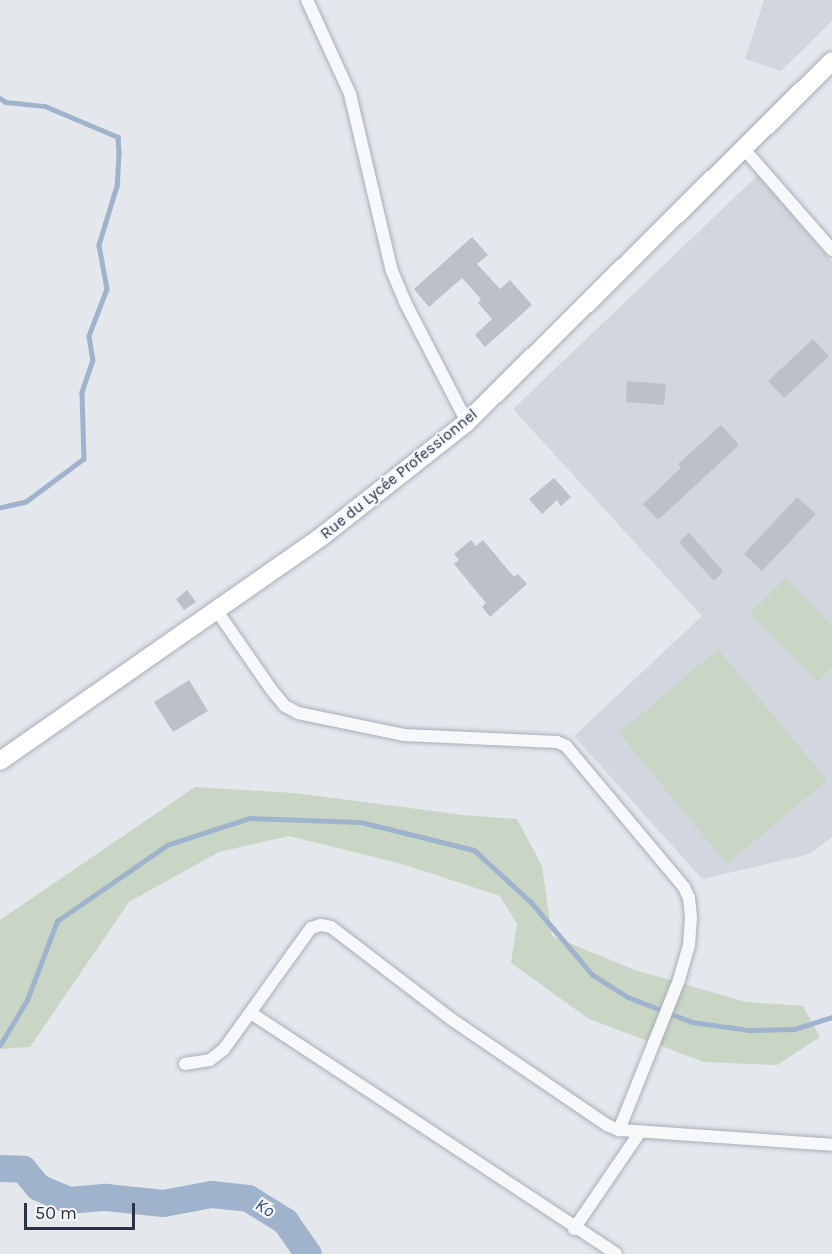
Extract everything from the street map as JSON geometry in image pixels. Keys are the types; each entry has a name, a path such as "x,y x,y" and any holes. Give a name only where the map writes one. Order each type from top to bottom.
{"main road":[{"name":"Rue du Lycée Professionnel","path":"0,761 321,537 467,422 832,61"}],"street":[{"path":"307,0 350,94 392,271 467,422"},
{"path":"744,149 832,250"},
{"path":"217,611 271,689 285,706 298,712 404,735 557,742 566,746 684,888 689,898 691,916 689,945 679,980 619,1130"},
{"path":"185,1064 217,1057 311,928 331,927 454,1021 607,1125 619,1130 640,1132 832,1145"},
{"path":"251,1013 616,1254"},
{"path":"574,1228 640,1132"}],"shaded area":[{"path":"764,0 832,0 832,21 781,71 745,59"},
{"path":"758,175 832,262 832,837 810,854 702,879 574,736 702,616 513,409"}],"green space":[{"path":"785,578 832,626 832,667 818,682 750,613"},
{"path":"718,649 827,780 727,864 619,733"},
{"path":"195,787 295,793 463,815 517,819 542,866 552,936 635,970 746,1002 803,1006 820,1037 777,1065 704,1062 589,1019 511,963 517,924 500,896 402,864 289,836 219,852 129,902 30,1047 0,1049 0,920"}],"building":[{"path":"472,237 488,255 477,264 500,289 510,280 532,305 485,347 475,335 492,319 478,303 481,299 462,278 429,307 414,289"},
{"path":"813,339 829,356 784,398 768,381"},
{"path":"627,381 666,384 664,405 626,402"},
{"path":"721,425 739,445 658,520 643,504 681,468 678,464"},
{"path":"554,478 571,497 561,506 557,500 542,514 529,499"},
{"path":"797,497 816,514 762,571 744,554"},
{"path":"689,533 723,571 714,581 679,542"},
{"path":"471,540 476,546 483,540 514,577 518,574 527,584 490,617 482,607 486,603 454,564 459,560 454,554"},
{"path":"187,590 196,602 184,610 176,599"},
{"path":"189,680 208,711 173,732 154,702"}],"waterway":[{"path":"0,98 6,102 45,106 118,137 119,153 117,186 99,245 107,289 89,336 93,360 82,392 84,459 26,502 0,508"},
{"path":"0,1045 27,1000 57,921 167,845 250,818 361,822 474,850 531,902 593,975 628,997 692,1022 749,1030 795,1029 832,1017"},
{"name":"Ko","path":"0,1168 23,1169 38,1187 68,1200 106,1197 163,1203 211,1194 248,1198 285,1221 308,1254"}]}
